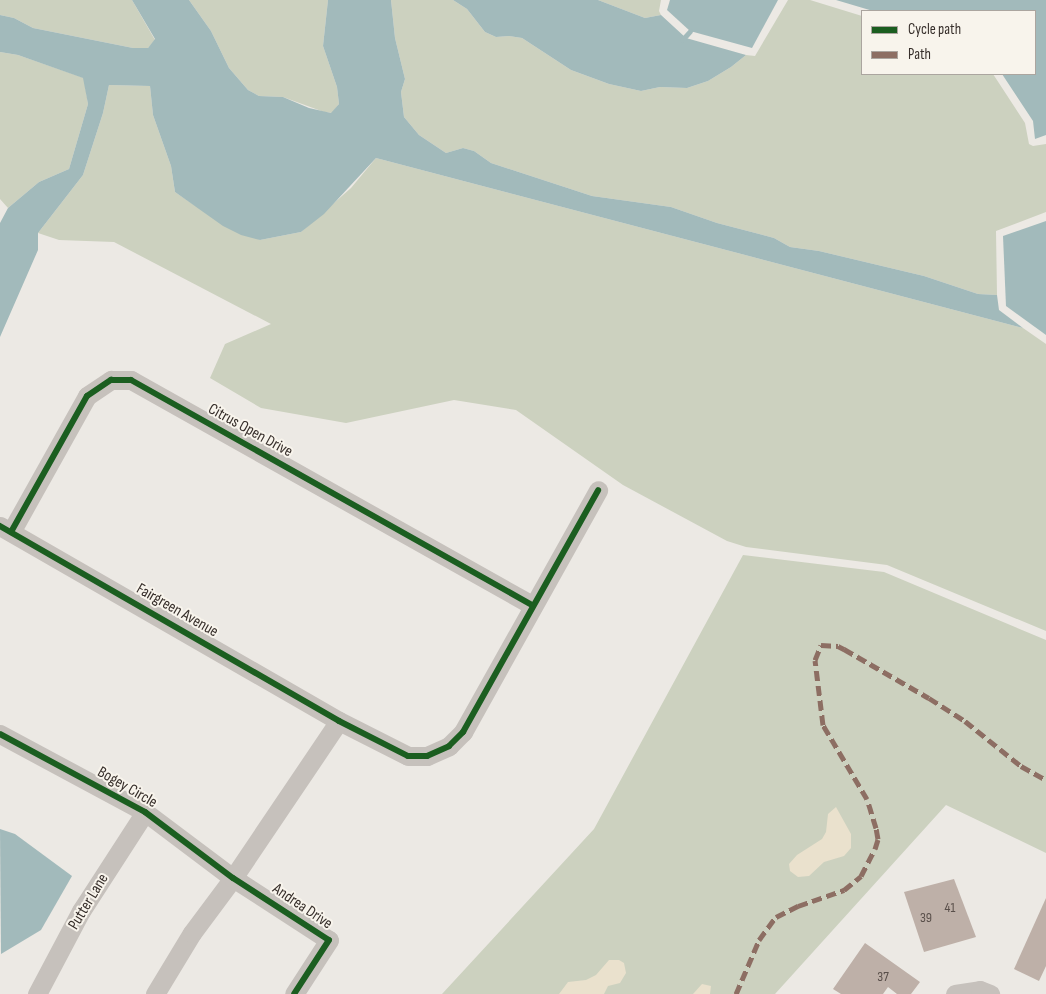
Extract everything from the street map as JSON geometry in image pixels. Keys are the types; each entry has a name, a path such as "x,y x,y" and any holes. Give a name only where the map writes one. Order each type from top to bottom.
{"street":[{"name":"Citrus Open Drive","path":"5,529 87,396 111,380 132,380 533,606"},
{"path":"156,994 192,933 233,878 339,721 408,756 427,756 449,746 463,732 598,490"},
{"name":"Fairgreen Avenue","path":"5,529 339,721"},
{"name":"Bogey Circle","path":"0,734 145,812 233,878"},
{"name":"Putter Lane","path":"37,994 81,911 145,812"},
{"name":"Andrea Drive","path":"233,878 329,940 294,994"},
{"path":"955,994 980,990 990,994"}],"green space":[{"path":"0,0 132,0 155,40 148,48 133,48 33,28 14,18 0,15"},
{"path":"189,0 328,0 323,46 337,87 339,104 332,113 324,112 283,97 259,96 248,90 229,68 211,31"},
{"path":"391,0 453,0 467,9 485,32 496,37 522,38 571,70 609,84 641,91 660,87 687,88 708,81 746,55 755,56 788,0 810,0 861,16 861,75 994,75 1025,123 1029,144 1033,146 1046,144 1046,212 996,231 997,295 978,294 924,276 819,251 790,247 774,238 717,223 671,207 592,196 491,163 474,151 463,148 446,153 419,135 404,117 401,92 405,79 395,38"},
{"path":"598,0 661,0 659,11 661,15 645,18"},
{"path":"0,52 18,55 84,78 88,104 69,169 39,182 8,208 0,199"},
{"path":"109,85 150,86 153,115 171,166 175,192 194,205 260,240 301,232 351,188 376,158 1023,328 1046,344 1046,631 887,565 746,547 727,541 623,485 516,410 454,400 346,423 261,408 210,378 225,344 271,324 114,242 59,240 38,233 83,175 103,113"},
{"path":"743,555 884,572 1046,640 1046,853 946,805 775,994 442,994 594,829"}],"sand":[{"path":"836,807 851,834 851,848 844,856 824,862 809,876 798,877 790,871 789,864 797,855 822,839 826,832 828,814"},
{"path":"609,960 619,960 624,963 626,973 620,983 608,986 604,994 559,994 568,982 586,980 596,975"},
{"path":"702,984 711,986 710,994 693,994"}],"water":[{"path":"132,0 189,0 211,31 229,68 248,90 259,96 283,97 309,108 331,113 339,104 337,87 323,46 328,0 391,0 395,38 405,79 401,92 404,117 419,135 446,153 463,148 474,151 491,163 592,196 671,207 717,223 774,238 790,247 819,251 924,276 978,294 997,295 999,310 1023,328 376,158 324,214 301,232 260,240 241,235 223,226 175,192 171,166 153,115 150,86 109,85 103,113 83,175 38,233 38,250 0,337 0,223 8,208 39,182 69,169 88,104 83,78 18,55 0,52 0,15 14,18 33,28 133,48 148,48 155,39"},
{"path":"453,0 598,0 645,18 661,15 686,38 746,55 708,81 687,88 660,87 641,91 609,84 571,70 522,38 496,37 485,32 467,9"},
{"path":"670,0 778,0 752,48 690,31 667,10"},
{"path":"836,0 1046,0 1046,135 1035,139 1033,121 1003,75 1036,75 1036,10 870,10"},
{"path":"1046,221 1046,335 1006,306 1003,236"},
{"path":"0,829 15,834 72,876 41,930 1,954"}],"building":[{"path":"954,879 976,937 924,952 904,892"},
{"path":"1046,898 1046,966 1039,981 1014,969"},
{"path":"865,943 920,982 911,994 897,994 888,987 883,994 841,994 833,989"}],"waterway":[{"path":"682,40 690,31"}],"marked path":[{"path":"736,994 759,940 776,917 798,906 844,890 861,876 878,839 867,799 823,725 815,660 821,645 838,646 929,698 965,721 1021,766 1046,780"}],"cycle path":[{"path":"11,532 87,396 111,380 131,380 533,606"},
{"path":"0,526 339,721 408,756 427,756 449,746 463,732 598,490"},
{"path":"0,734 145,812 233,878 329,940 294,994"}]}
